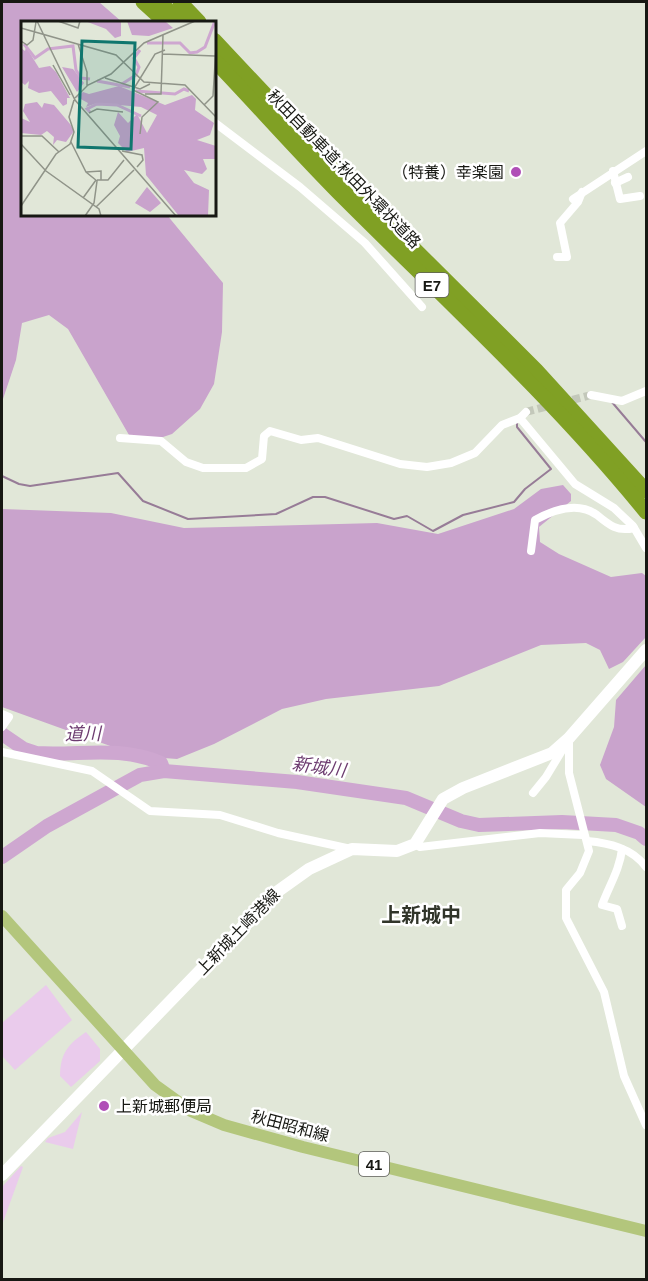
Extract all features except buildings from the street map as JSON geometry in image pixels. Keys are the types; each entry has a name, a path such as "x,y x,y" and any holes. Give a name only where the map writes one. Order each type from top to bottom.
{"highway":[{"path":"143,2 164,21"},
{"path":"160,2 179,21"},
{"path":"180,2 198,21"},
{"name":"秋田自動車道;秋田外環状道路","path":"216,42 356,191 536,370 646,491"},
{"name":"秋田自動車道;秋田外環状道路","path":"216,62 291,142 529,381 610,467 646,512"},
{"path":"216,71 291,142"}],"main road":[{"path":"415,844 426,830 443,799 463,788 552,753 646,650"},
{"name":"上新城土崎港線","path":"2,1175 274,894 309,869 352,849 397,851 415,844"},
{"name":"秋田昭和線","path":"2,916 123,1051 155,1085 178,1103 224,1125 303,1147 646,1231"}],"street":[{"path":"216,124 300,187 365,243 422,307"},
{"path":"573,199 646,151"},
{"path":"613,171 620,199 640,196"},
{"path":"615,183 628,177"},
{"path":"557,257 567,257 560,223 578,202 582,192"},
{"path":"591,395 622,401 646,391"},
{"path":"120,438 161,441 186,462 203,468 246,468 262,459 264,436 270,431 301,440 318,438 400,464 427,468 451,463 475,453 502,425 523,415 575,484 614,508 634,528 646,548"},
{"path":"531,551 535,520 554,510 575,507 596,515 603,522 624,531 634,528"},
{"path":"2,714 9,717 2,726"},
{"path":"533,793 546,777 568,738"},
{"path":"568,738 569,773 584,835 587,859 566,890 566,918 604,992 624,1076 646,1125"},
{"path":"2,752 92,771 150,811 220,815 278,833 352,849"},
{"path":"415,844 420,847 540,833 584,835 636,855 646,867"},
{"path":"622,849 620,867 612,877 602,905 617,909 622,926"}],"shaded area":[{"path":"2,2 99,2 121,21 21,21 21,216 168,216 223,283 222,332 214,384 200,409 172,434 148,442 129,435 68,329 49,315 22,323 16,360 2,402"},
{"path":"563,485 571,494 571,501 539,527 540,542 559,554 611,577 642,573 646,576 646,637 623,662 609,669 600,650 586,643 541,645 439,686 326,699 282,709 214,744 177,759 138,756 2,707 2,509 111,513 184,528 377,523 438,534 514,509 541,489"},
{"path":"646,665 646,807 606,779 600,765 614,727 616,700"},
{"path":"46,985 72,1020 15,1070 2,1056 2,1023"},
{"path":"86,1032 100,1049 100,1061 71,1087 60,1076 63,1056 70,1045"},
{"path":"82,1112 73,1149 45,1142 48,1138 65,1132"},
{"path":"21,1166 23,1167 2,1225 2,1187"}],"waterway":[{"path":"611,401 646,442"},
{"path":"2,476 19,484 30,486 118,473 143,501 188,519 276,514 313,497 325,497 394,519 407,516 433,531 463,515 514,502 525,489 551,469 517,427 517,423"},
{"name":"道川","path":"2,734 24,749 36,753 129,754 161,763 164,771"},
{"name":"新城川","path":"2,857 47,826 140,775 164,771 297,782 406,798 461,821 479,825 562,822 616,825 639,833 646,839"}],"tunnel":[{"path":"526,412 591,395"}],"place":[{"name":"（特養）幸楽園","path":"516,172"},
{"name":"上新城郵便局","path":"104,1106"}],"district":[{"name":"上新城中","path":"421,915"}]}
